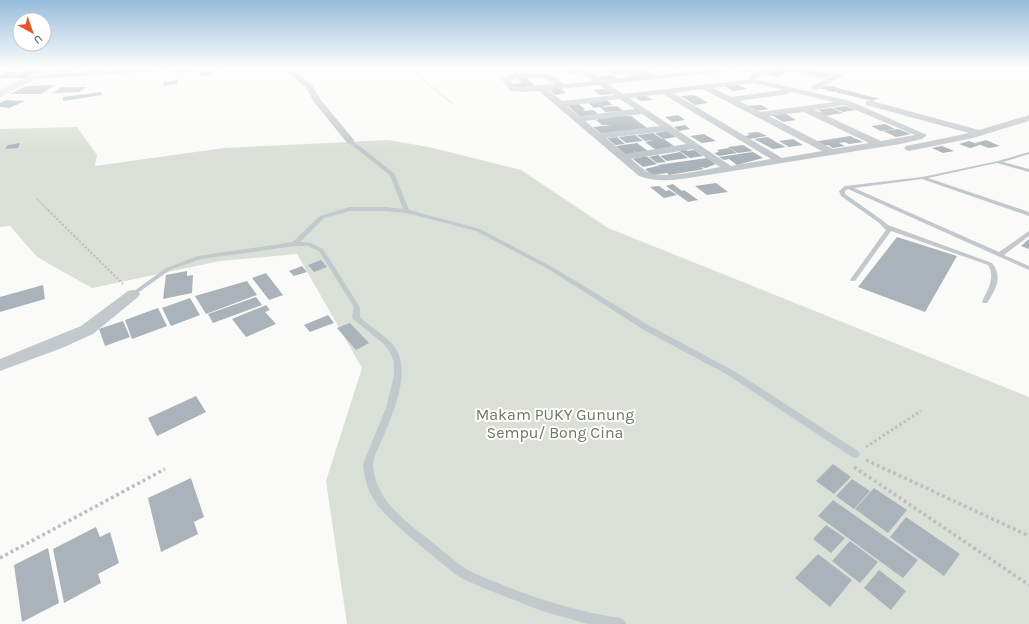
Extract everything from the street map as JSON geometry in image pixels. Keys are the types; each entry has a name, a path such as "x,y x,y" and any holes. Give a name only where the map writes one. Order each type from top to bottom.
{"street":[{"path":"315,96 351,142"},
{"path":"551,96 650,178 662,179 781,161 920,137 922,135 847,104 817,96"},
{"path":"560,104 621,96"},
{"path":"622,96 729,169"},
{"path":"673,96 781,161"},
{"path":"723,96 831,152"},
{"path":"730,100 759,96"},
{"path":"843,96 981,133"},
{"path":"760,115 847,104"},
{"path":"805,109 879,144"},
{"path":"1002,126 1021,110"},
{"path":"578,119 644,111"},
{"path":"684,176 693,181 707,181 910,148 981,133 1029,118"},
{"path":"598,136 669,128"},
{"path":"624,157 695,146"},
{"path":"0,365 56,344 87,330 133,294"}],"lane":[{"path":"351,142 392,174 407,212"},
{"path":"985,302 996,279 996,273 990,264 887,227 843,195 842,191 847,187 922,178 997,162 1029,153"},
{"path":"997,162 1029,171"},
{"path":"922,178 1029,214"},
{"path":"847,187 1029,268"},
{"path":"295,244 322,217 350,209 386,209 407,212 478,230 552,269 647,328 731,373 855,454"},
{"path":"853,280 885,236 888,230 887,227"},
{"path":"1000,255 1029,233"},
{"path":"133,294 168,269 200,257 295,244 309,244 320,250 355,304 357,308 356,317 385,341 395,353 398,364 396,391 368,464 367,474 370,484 393,518 466,574 535,603 596,621 620,624"}],"path":[{"path":"443,96 453,104"},
{"path":"37,199 133,294"},
{"path":"921,411 855,454 850,460 851,464 1029,585"},
{"path":"855,454 975,512 1029,536"},
{"path":"0,558 165,469"}],"green space":[{"name":"Makam PUKY Gunung Sempu/ Bong Cina","path":"77,127 97,155 95,166 224,148 388,140 429,147 521,170 608,228 1029,397 1029,624 347,624 326,481 362,368 297,254 220,261 92,288 37,257 10,226 0,227 0,129"}],"building":[{"path":"70,96 95,96 63,101 63,97"},
{"path":"646,96 653,100 641,101 635,97"},
{"path":"681,96 696,96 708,103 695,105"},
{"path":"852,96 880,98 872,101"},
{"path":"6,100 25,101 9,108 0,107 0,103"},
{"path":"608,101 613,105 603,106 604,107 617,106 623,111 606,112 600,107 594,108 589,103"},
{"path":"577,103 585,109 583,110 584,111 593,110 598,114 581,117 566,104"},
{"path":"761,105 769,109 755,111 747,106"},
{"path":"845,106 855,110 843,112 833,108"},
{"path":"831,108 843,113 824,116 818,113 822,112 817,110"},
{"path":"786,114 796,120 783,122 772,115"},
{"path":"678,115 685,120 672,122 665,117"},
{"path":"631,116 647,128 602,134 593,127 612,125 602,125 596,120 599,120 598,119"},
{"path":"885,124 895,129 881,131 871,126"},
{"path":"685,125 690,129 679,131 674,127"},
{"path":"898,129 911,134 896,137 883,131"},
{"path":"667,131 676,137 663,139 655,133"},
{"path":"758,132 767,136 749,139 744,136 750,135 747,133"},
{"path":"653,133 674,146 656,150 645,142 654,140 645,141 637,135"},
{"path":"704,134 716,141 702,143 690,136"},
{"path":"635,135 643,141 626,143 619,137"},
{"path":"850,136 863,142 849,144 845,142 839,143 845,146 833,148 828,145 822,146 813,142"},
{"path":"617,137 625,144 615,145 607,138"},
{"path":"768,137 786,147 773,149 754,139"},
{"path":"793,139 803,145 789,147 779,141"},
{"path":"986,140 1000,146 989,148 975,143"},
{"path":"969,141 980,145 970,148 959,144"},
{"path":"20,143 18,148 5,149 8,145"},
{"path":"637,143 648,151 637,153 633,150 636,153 626,155 616,146"},
{"path":"743,145 753,151 738,153 728,147"},
{"path":"942,146 954,151 943,153 932,148"},
{"path":"729,148 737,153 719,156 714,153 719,152 717,150"},
{"path":"685,149 687,151 694,150 703,156 690,158 678,150"},
{"path":"680,152 688,158 667,161 660,156"},
{"path":"753,152 763,158 737,165 729,159 724,160 719,157"},
{"path":"658,155 666,162 657,163 649,157"},
{"path":"646,156 657,164 643,167 633,159"},
{"path":"707,158 716,164 706,168 700,167 704,169 669,175 667,173 652,175 645,169 657,166 661,167 657,165"},
{"path":"716,183 728,192 707,195 695,186"},
{"path":"673,184 698,200 688,202 666,186"},
{"path":"659,186 666,191 669,190 677,195 664,198 650,187"},
{"path":"897,237 957,256 925,312 858,287"},
{"path":"1029,239 1029,249 1021,246"},
{"path":"321,260 327,267 314,272 308,265"},
{"path":"302,266 307,272 294,276 289,271"},
{"path":"187,271 187,276 193,275 192,293 163,299 166,275"},
{"path":"266,273 283,295 269,300 252,278"},
{"path":"247,281 257,295 206,314 195,296"},
{"path":"43,285 45,299 0,312 0,297"},
{"path":"256,297 262,305 213,323 208,314"},
{"path":"190,298 200,315 171,326 162,308"},
{"path":"266,305 270,310 265,312 276,324 246,337 232,319"},
{"path":"158,308 167,326 132,339 125,320"},
{"path":"328,315 334,323 310,332 304,325"},
{"path":"123,321 130,337 105,346 99,329"},
{"path":"350,323 369,343 356,350 337,328"},
{"path":"196,396 206,412 157,436 148,418"},
{"path":"833,464 851,477 834,494 816,481"},
{"path":"191,478 204,517 194,522 198,534 161,552 148,498"},
{"path":"852,479 870,491 854,509 836,496"},
{"path":"874,488 907,510 888,533 855,509"},
{"path":"833,500 918,560 903,578 818,516"},
{"path":"906,517 960,554 944,576 890,537"},
{"path":"826,525 845,538 831,553 813,539"},
{"path":"96,527 100,537 110,532 119,563 98,574 101,583 64,603 53,549"},
{"path":"850,541 878,562 860,583 832,561"},
{"path":"48,548 59,603 22,622 14,565"},
{"path":"818,554 852,580 830,607 795,578"},
{"path":"879,570 906,591 891,610 864,588"}]}
